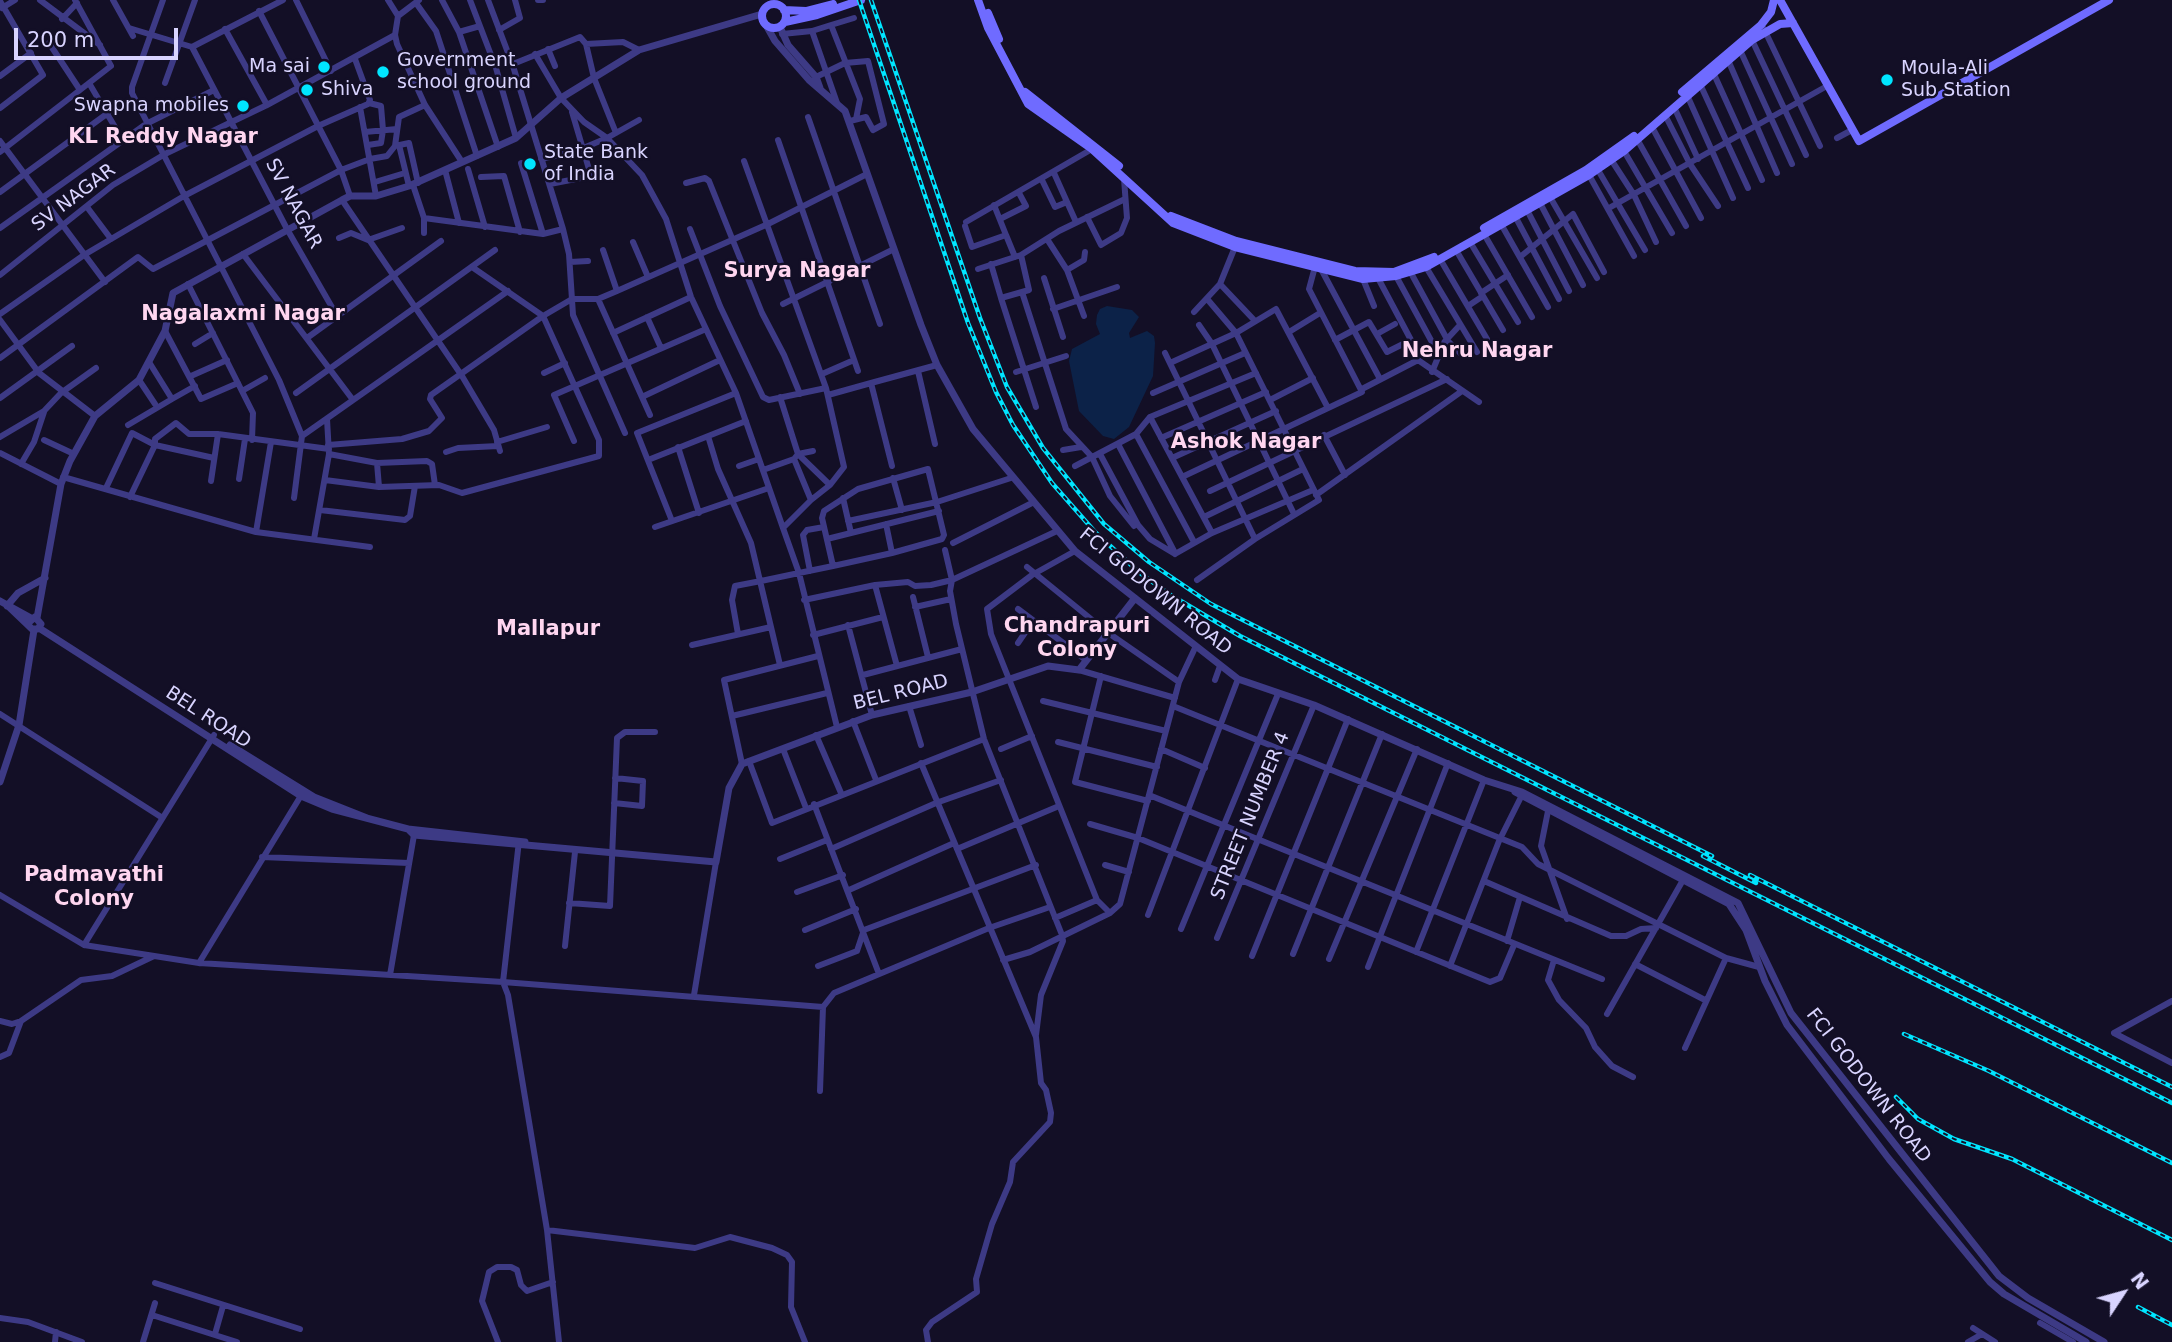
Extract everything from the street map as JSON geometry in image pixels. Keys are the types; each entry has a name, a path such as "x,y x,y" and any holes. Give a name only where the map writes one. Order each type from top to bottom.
{"main road":[{"path":"843,3 782,28 766,25 768,5 785,10 806,11 843,3 861,0"},
{"path":"980,0 988,28 1028,104 1092,149 1173,223 1195,234 1235,247 1318,266 1372,273 1412,267 1439,255 1611,153 1763,29 1793,23"},
{"path":"980,0 1022,88 1030,99 1097,145 1168,213 1206,232 1363,279 1396,276 1426,267 1598,170 1624,151 1752,40 1763,29 1774,0"},
{"path":"1780,0 1859,141 2109,0"},
{"path":"782,28 785,10"}],"street":[{"path":"0,108 42,78 31,53 1,6 15,0"},
{"path":"40,0 103,48"},
{"path":"113,0 133,36"},
{"path":"163,0 132,87 146,124 164,154 279,380 302,436 294,499"},
{"path":"165,83 195,0"},
{"path":"129,28 192,47 283,0"},
{"path":"296,0 331,71"},
{"path":"388,0 398,16 395,35 425,104 462,162"},
{"path":"442,0 459,32 498,147"},
{"path":"470,0 498,75 516,138"},
{"path":"488,0 513,65 563,229 570,262 573,315 625,433"},
{"path":"499,30 520,18 515,0"},
{"path":"3,150 111,66 76,1 62,19"},
{"path":"398,16 417,2 436,31 477,156"},
{"path":"0,782 19,725 62,480 95,416 139,380 165,331 171,296 221,265 346,198 376,196 413,185 516,138 561,99 639,50 768,5"},
{"path":"258,11 341,170 346,198 368,240 462,376 491,423 499,446"},
{"path":"782,28 812,31 854,18"},
{"name":"FCI GODOWN ROAD","path":"766,25 786,55 853,120 867,174 892,250 937,365 973,429 1011,478 1075,551 1195,648 1238,679 1314,705 1484,780 1533,797 1683,880 1723,898 1734,909 1746,930 1759,967 1787,1025 1889,1158 1990,1282 2004,1294 2083,1341"},
{"path":"831,25 860,99 853,120"},
{"path":"459,32 480,26"},
{"name":"FCI GODOWN ROAD","path":"782,28 816,77 820,88"},
{"path":"225,29 267,105"},
{"path":"1763,29 1820,145"},
{"path":"812,31 837,103"},
{"name":"SV NAGAR","path":"0,275 113,186 164,154 267,105 395,35"},
{"path":"498,75 536,54 578,37 586,44 594,78 616,133"},
{"path":"1752,40 1805,155"},
{"path":"586,44 623,42 639,50"},
{"path":"49,43 80,90"},
{"name":"SV NAGAR","path":"192,47 275,203 286,229 337,316"},
{"path":"548,49 555,66"},
{"path":"1740,50 1792,164"},
{"path":"0,76 31,53"},
{"path":"536,54 561,99 607,138 642,175 666,219 691,297 736,393 799,573 836,727"},
{"path":"355,59 369,103"},
{"path":"1728,60 1777,173"},
{"path":"816,77 845,63 868,61 883,125 873,130 866,117 853,120"},
{"path":"1713,72 1762,180"},
{"path":"89,83 122,139"},
{"path":"1700,84 1748,188"},
{"path":"1609,208 1827,86"},
{"path":"0,228 122,139 214,90"},
{"path":"1687,95 1733,198"},
{"path":"0,314 84,255 184,196 318,126 369,103 381,106 383,130 381,143 368,145"},
{"path":"413,185 405,173 397,146 397,129 399,117 425,104"},
{"path":"360,107 376,196"},
{"path":"1674,107 1698,159"},
{"path":"550,184 591,176 571,110"},
{"path":"0,192 108,113"},
{"path":"1665,115 1690,163 1718,206"},
{"path":"808,117 880,324"},
{"path":"541,159 582,149 639,120"},
{"path":"1652,127 1701,218"},
{"path":"365,132 397,129"},
{"path":"1837,138 1852,130"},
{"path":"1637,139 1686,226"},
{"path":"778,140 858,371"},
{"path":"0,141 3,150 104,282"},
{"path":"0,358 138,257 153,269 341,170 387,156 397,146 410,145 413,185 424,218 424,233"},
{"path":"1006,235 972,247 965,224 1092,149"},
{"path":"1624,151 1672,233"},
{"path":"1612,160 1634,195 1656,242"},
{"path":"744,161 822,374 844,467 830,485 783,528"},
{"path":"521,163 543,234"},
{"path":"468,169 485,227"},
{"path":"445,170 460,223"},
{"path":"1598,170 1645,250"},
{"path":"375,182 405,173"},
{"path":"1054,173 1076,222"},
{"path":"329,449 402,439 429,430 442,418 431,396 543,316 572,299 598,299 617,291 768,224 867,174"},
{"path":"1589,175 1634,256"},
{"path":"481,177 504,176 520,232"},
{"path":"1087,217 1101,246 1121,233 1127,218 1124,177"},
{"path":"686,183 708,178 762,313 800,394"},
{"path":"1042,180 1055,207 1067,202"},
{"path":"1000,219 1026,206 1019,193"},
{"path":"1550,197 1597,278"},
{"path":"978,269 1018,256 1076,222 1125,199"},
{"path":"1540,203 1583,285"},
{"path":"994,205 1018,256 1043,363 1066,429 1092,457 1110,496 1134,526"},
{"path":"87,207 111,239"},
{"path":"1527,210 1569,291"},
{"path":"1520,257 1573,214 1604,272"},
{"path":"1515,216 1559,299"},
{"path":"424,218 543,234 563,229"},
{"path":"1501,224 1548,307"},
{"path":"339,238 351,233 368,240 402,228"},
{"path":"690,229 720,306 763,397 769,400 827,392 937,365"},
{"path":"1484,234 1532,317"},
{"path":"1047,239 1067,271 1084,316"},
{"path":"307,338 441,241"},
{"path":"633,242 648,277"},
{"path":"1470,242 1518,322"},
{"path":"1194,312 1220,284 1235,247"},
{"path":"296,393 495,250"},
{"path":"603,250 617,291"},
{"path":"783,304 892,250"},
{"path":"1456,250 1503,330"},
{"path":"1067,271 1084,260 1085,252"},
{"path":"243,254 353,400"},
{"path":"1440,260 1487,339"},
{"path":"570,262 588,261"},
{"path":"991,264 1036,407"},
{"path":"1318,266 1309,289 1362,389"},
{"path":"1318,266 1380,379"},
{"path":"325,480 379,487 435,485 462,493 599,456 599,440 543,316 472,267"},
{"path":"1426,267 1477,352"},
{"path":"1411,273 1448,341 1461,354"},
{"path":"1468,306 1508,275"},
{"path":"1396,276 1439,355 1432,372"},
{"path":"1335,340 1369,322 1388,352 1411,338 1378,278"},
{"path":"1363,279 1374,306"},
{"path":"1001,298 1025,291 1045,281 1063,337"},
{"path":"188,284 253,413 239,479"},
{"path":"1220,284 1255,321"},
{"path":"1053,309 1118,287"},
{"path":"302,436 508,291"},
{"path":"613,333 691,297"},
{"path":"598,299 650,415"},
{"path":"1197,580 1255,539 1319,500 1236,333 1208,300"},
{"path":"1170,363 1236,333 1276,309 1328,408"},
{"path":"1289,332 1320,313"},
{"path":"647,317 661,348"},
{"path":"0,320 39,373 61,393 95,416"},
{"path":"1377,334 1395,324"},
{"path":"1199,325 1212,344 1294,514"},
{"path":"1436,351 1460,325"},
{"path":"574,441 554,395 599,373 706,329"},
{"path":"165,331 202,400 238,383"},
{"path":"195,344 213,333"},
{"path":"0,398 39,373 72,346"},
{"path":"1165,353 1255,539"},
{"path":"1153,393 1245,353"},
{"path":"1016,372 1066,356"},
{"path":"191,376 227,360"},
{"path":"643,396 720,360"},
{"path":"822,374 854,360"},
{"path":"1182,477 1360,394 1362,389 1418,360 1479,402"},
{"path":"149,362 172,399"},
{"path":"544,373 565,363"},
{"path":"0,439 44,411 61,393 96,368"},
{"path":"918,371 935,444"},
{"path":"1075,466 1136,434 1150,417 1256,373"},
{"path":"242,391 265,378"},
{"path":"1270,400 1312,378"},
{"path":"1210,491 1447,379"},
{"path":"139,380 155,404"},
{"path":"871,383 892,466"},
{"path":"128,425 195,386"},
{"path":"1175,554 1212,533 1315,492 1345,475 1462,391"},
{"path":"1161,438 1266,392"},
{"path":"672,521 637,433 736,393"},
{"path":"780,397 811,500"},
{"path":"21,464 34,442 44,411"},
{"path":"1172,458 1206,440 1276,411"},
{"path":"1150,417 1212,533"},
{"path":"314,539 329,449 327,419"},
{"path":"648,460 746,421"},
{"path":"130,497 155,445 155,439 176,423 189,434 218,434 329,449 377,463 427,460 432,464 435,485"},
{"path":"446,452 458,448 488,449 547,427"},
{"path":"106,488 132,433 155,445 214,458"},
{"path":"211,481 218,434"},
{"path":"1136,434 1194,542"},
{"path":"1324,435 1345,475"},
{"path":"708,436 718,469 734,501 761,581 780,665"},
{"path":"44,440 74,454"},
{"path":"256,532 271,442"},
{"path":"1118,444 1175,554"},
{"path":"678,447 699,513"},
{"path":"1063,450 1082,447"},
{"path":"763,470 813,451"},
{"path":"0,453 62,480 106,488 256,532 370,547"},
{"path":"1100,453 1138,525 1150,539 1175,554"},
{"path":"796,457 830,485"},
{"path":"739,466 759,459"},
{"path":"377,463 379,487"},
{"path":"738,634 732,600 733,588 810,570 833,566 892,553 942,540 944,535 928,469 858,489 824,511 824,527 833,566"},
{"path":"1203,517 1303,469"},
{"path":"893,478 902,510"},
{"path":"848,521 937,502 1011,478"},
{"path":"320,510 405,520 410,516 415,486"},
{"path":"655,527 769,488"},
{"path":"843,498 851,533"},
{"path":"953,543 1032,503"},
{"path":"827,539 939,511"},
{"path":"886,524 892,553"},
{"path":"810,570 803,535 807,530 824,527"},
{"path":"804,600 875,585 908,582 923,585 952,580 1057,531"},
{"path":"928,1342 926,1330 932,1322 976,1292 976,1279 992,1224 1010,1182 1013,1163 1050,1122 1046,1090 1041,1083 1036,1037 1041,995 1063,941 1036,865 984,739 951,599 952,580 945,550"},
{"path":"1075,551 1032,575 987,609 991,634 1097,900 1110,913"},
{"path":"1027,567 1032,575 1107,632 1180,682"},
{"path":"5,605 18,593 45,578"},
{"path":"875,585 897,666"},
{"path":"913,597 928,657"},
{"path":"1135,598 1079,670 1174,702 1257,741 1499,841 1522,847 1538,864 1657,926 1726,958 1759,967"},
{"path":"915,607 951,599"},
{"name":"BEL ROAD","path":"5,605 15,616 61,639 303,794 366,818 408,829 575,852 716,860"},
{"path":"1018,609 1086,660"},
{"path":"813,635 883,617"},
{"path":"1018,643 1033,621"},
{"path":"848,625 872,715"},
{"path":"692,645 771,627"},
{"path":"1003,960 1030,952 1110,913 1120,904 1174,702 1195,648"},
{"path":"863,675 962,649"},
{"path":"818,656 724,680 746,763 772,823 841,793 984,739"},
{"name":"BEL ROAD","path":"746,763 872,715 972,692 1048,666 1079,670"},
{"path":"1215,680 1220,666"},
{"path":"1101,676 1076,784 1149,798 1188,810 1602,979"},
{"path":"1148,915 1238,679"},
{"path":"732,716 827,693"},
{"path":"1181,929 1278,694"},
{"path":"1043,701 1166,731"},
{"name":"STREET NUMBER 4","path":"1217,938 1314,705"},
{"path":"909,706 921,745"},
{"path":"0,715 161,817"},
{"path":"1252,957 1325,769 1348,719"},
{"path":"853,721 876,780"},
{"path":"569,903 610,906 617,738 625,732 655,732"},
{"path":"1293,954 1382,734"},
{"path":"816,735 841,793"},
{"path":"1001,748 1032,736"},
{"path":"85,945 212,737"},
{"path":"1058,742 1157,767"},
{"path":"783,749 843,875 879,974"},
{"path":"1161,749 1205,768"},
{"path":"1329,959 1417,749"},
{"path":"694,995 729,788 746,763"},
{"path":"920,763 1036,1037"},
{"path":"1368,967 1448,763"},
{"path":"614,803 642,806 643,781 615,778"},
{"path":"831,849 936,803 1001,780"},
{"path":"1416,952 1484,780"},
{"name":"FCI GODOWN ROAD","path":"1512,790 1548,811 1738,903 1791,1013 1999,1276 2028,1298 2104,1342"},
{"path":"199,963 303,794"},
{"path":"1450,965 1499,841 1521,797"},
{"path":"849,890 1059,806"},
{"path":"1548,811 1541,846 1552,870 1567,919"},
{"path":"1090,824 1138,838 1495,982 1503,972 1514,945"},
{"path":"390,975 414,835 408,829"},
{"name":"BEL ROAD","path":"414,835 613,853"},
{"path":"780,859 827,840"},
{"path":"519,844 503,982 508,995 547,1230 559,1342"},
{"path":"565,946 575,852"},
{"path":"262,857 409,863"},
{"path":"864,930 1036,865"},
{"path":"1105,866 1129,872"},
{"path":"797,892 843,875"},
{"path":"1607,1014 1683,880"},
{"path":"1484,881 1567,919 1617,937 1657,926"},
{"path":"0,895 85,945 199,963 694,995 823,1007"},
{"path":"1507,941 1520,897"},
{"path":"1055,918 1097,900"},
{"path":"820,1091 823,1007 834,993 989,928 1050,907"},
{"path":"805,930 856,909"},
{"path":"857,951 864,930"},
{"path":"818,966 869,946"},
{"path":"0,1021 12,1024 21,1021 81,980 112,976 155,956"},
{"path":"1685,1048 1726,958"},
{"path":"1554,960 1548,981 1559,1000 1586,1028 1595,1047 1612,1066 1633,1077"},
{"path":"1635,964 1705,1000"},
{"path":"2172,1001 2114,1033 2172,1063"},
{"path":"0,1057 9,1053 21,1021"},
{"path":"1889,1158 1899,1152"},
{"path":"547,1230 695,1248 730,1237 772,1248 787,1255 792,1262 791,1307 805,1342"},
{"path":"498,1342 482,1301 482,1290 489,1272 497,1267 517,1270 521,1285 527,1291 553,1282"},
{"path":"155,1283 300,1329"},
{"path":"143,1342 155,1303"},
{"path":"215,1334 223,1306"},
{"path":"152,1315 237,1342"},
{"path":"0,1318 10,1318 82,1342"},
{"path":"2040,1323 2073,1342"},
{"path":"1973,1328 1995,1342"},
{"path":"55,1342 57,1332"},
{"path":"1968,1342 1982,1334"}],"water":[{"path":"1107,306 1132,310 1139,317 1129,333 1130,338 1147,331 1154,336 1155,343 1153,376 1129,427 1114,439 1103,436 1079,411 1069,361 1072,349 1100,334 1096,324 1097,315 1100,309"}],"railway":[{"path":"859,0 968,323 996,392 1013,425 1052,483 1096,533 1140,573 1169,594 1240,636 2172,1103"},
{"path":"871,0 980,318 1007,387 1043,448 1104,524 1149,562 1211,604 1712,856"},
{"path":"1703,856 1756,883"},
{"path":"1750,875 2172,1087"},
{"path":"1904,1034 1989,1071 2172,1163"},
{"path":"1896,1097 1918,1119 1954,1139 2012,1159 2172,1240"},
{"path":"2138,1307 2172,1325"}],"place":[{"name":"Ma sai","path":"324,67"},
{"name":"Government school ground","path":"383,72"},
{"name":"Moula-Ali Sub Station","path":"1887,80"},
{"name":"Shiva","path":"307,90"},
{"name":"Swapna mobiles","path":"243,106"},
{"name":"State Bank of India","path":"530,164"}],"district":[{"name":"KL Reddy Nagar","path":"163,138"},
{"name":"Surya Nagar","path":"797,272"},
{"name":"Nagalaxmi Nagar","path":"243,315"},
{"name":"Nehru Nagar","path":"1477,352"},
{"name":"Ashok Nagar","path":"1246,443"},
{"name":"Mallapur","path":"548,630"},
{"name":"Chandrapuri Colony","path":"1077,639"},
{"name":"Padmavathi Colony","path":"94,888"}]}
